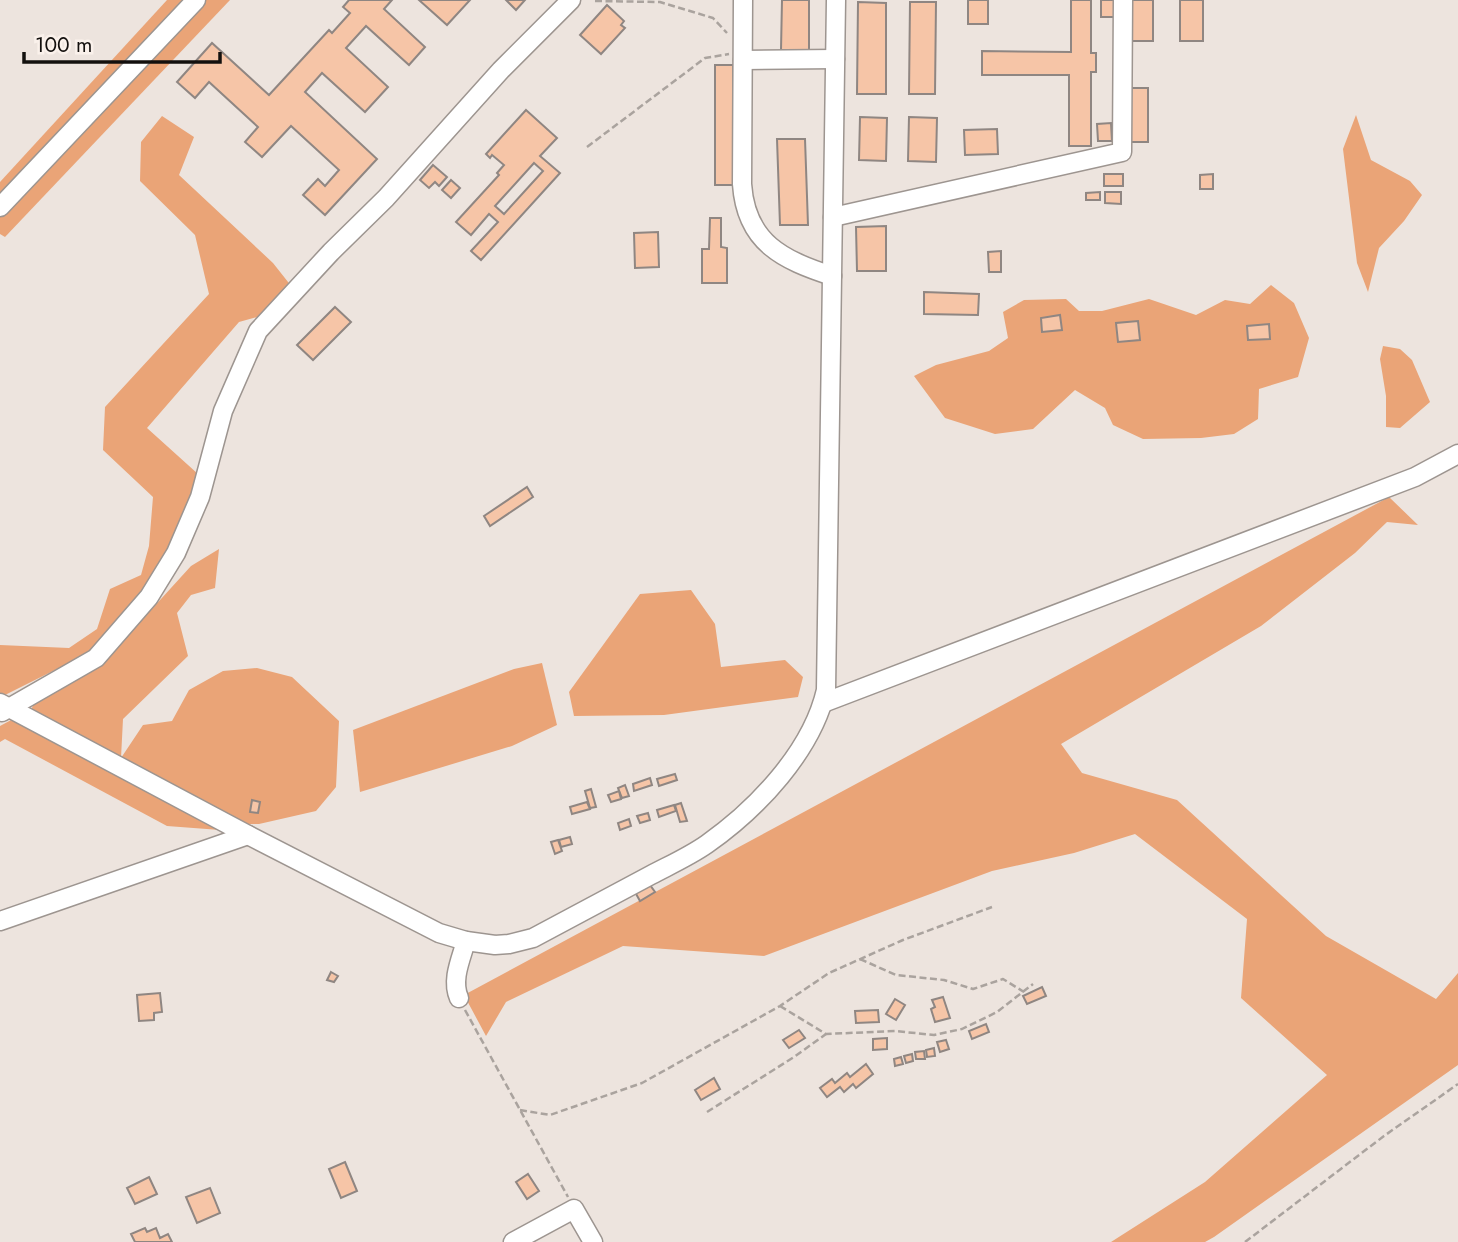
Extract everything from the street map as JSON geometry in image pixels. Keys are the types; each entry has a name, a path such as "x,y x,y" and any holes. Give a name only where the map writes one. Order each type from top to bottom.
{"street":[{"path":"0,206 196,0"},
{"path":"3,708 96,658 149,597 176,553 197,505 223,411 258,331 331,252 386,198 501,70 571,0"},
{"path":"743,0 742,184 748,214 757,232 771,248 796,263 832,276"},
{"path":"3,708 439,933 467,941 509,944 533,938 707,845 731,825 778,778 812,732 823,703 827,676 836,0"},
{"path":"833,217 1122,152 1123,0"},
{"path":"743,55 835,59"},
{"path":"823,703 1415,477 1458,454"},
{"path":"0,921 248,835"},
{"path":"459,998 455,986 456,978 467,941"},
{"path":"513,1242 575,1209 593,1242"}],"path":[{"path":"595,1 660,2 713,18 743,55"},
{"path":"587,147 705,58 743,55"},
{"path":"520,1111 550,1115 642,1083 780,1006 829,972 992,907"},
{"path":"860,959 896,975 944,980 973,989 1003,979 1024,992"},
{"path":"707,1112 826,1034 895,1031 934,1035 962,1029 997,1012 1033,984"},
{"path":"459,998 575,1209"},
{"path":"780,1006 826,1034"},
{"path":"1245,1242 1373,1144 1458,1084"}],"shaded area":[{"path":"167,0 230,0 5,237 0,234 0,182"},
{"path":"1356,115 1371,160 1410,181 1422,195 1404,221 1379,248 1368,292 1357,263 1343,149"},
{"path":"162,116 194,137 179,175 273,263 292,287 261,316 239,322 147,428 198,474 197,505 145,593 87,654 3,696 0,695 0,645 69,648 97,629 110,589 141,575 149,546 153,497 103,450 105,407 209,294 195,235 140,181 141,142"},
{"path":"1271,285 1294,303 1309,338 1298,377 1259,389 1258,419 1234,434 1201,438 1143,439 1113,425 1105,408 1075,390 1033,429 995,434 945,418 914,376 936,365 989,351 1008,338 1003,312 1024,300 1066,299 1079,311 1102,311 1149,299 1196,315 1225,300 1250,304"},
{"path":"1383,346 1400,349 1412,360 1430,402 1400,428 1386,427 1386,396 1380,359"},
{"path":"1389,497 1418,525 1387,522 1355,553 1261,626 1061,744 1082,773 1177,800 1326,936 1436,999 1458,973 1458,1065 1214,1237 1205,1242 1111,1242 1205,1182 1327,1075 1241,998 1247,919 1135,834 1074,853 992,871 764,956 623,946 506,1002 486,1036 464,995"},
{"path":"219,549 215,588 191,595 177,613 188,656 123,719 121,758 143,725 172,721 189,690 223,671 257,668 292,677 339,721 336,787 316,811 259,824 243,824 31,711 34,702 100,666 191,566"},
{"path":"691,590 715,624 721,667 785,660 803,677 798,697 664,715 574,716 569,692 640,594"},
{"path":"542,663 557,725 512,746 360,792 353,730 514,669"},
{"path":"13,719 220,830 167,826 5,739 0,742 0,726"}],"building":[{"path":"349,0 392,0 384,9 425,47 409,65 366,26 346,48 388,87 365,112 322,73 305,92 377,159 325,215 303,195 318,179 325,186 339,170 291,126 262,157 245,142 258,127 209,82 195,98 177,82 212,43 269,95 329,30 332,33 350,13 343,7"},
{"path":"419,0 470,0 447,25"},
{"path":"506,0 525,0 516,10"},
{"path":"782,0 809,0 809,50 781,50"},
{"path":"968,0 988,0 988,24 968,24"},
{"path":"1071,0 1091,0 1091,53 1096,53 1096,72 1091,72 1091,146 1069,146 1069,75 982,75 982,51 1071,52"},
{"path":"1101,0 1117,0 1117,17 1101,17"},
{"path":"1130,0 1153,0 1153,41 1130,41"},
{"path":"1180,0 1203,0 1203,41 1180,41"},
{"path":"858,2 886,3 886,94 857,94"},
{"path":"910,2 936,2 935,94 909,94"},
{"path":"607,5 624,21 621,25 625,28 601,54 580,35"},
{"path":"715,65 733,65 733,185 715,185"},
{"path":"1130,88 1148,88 1148,142 1129,142"},
{"path":"526,110 557,138 540,156 560,173 481,260 471,251 498,222 489,214 471,235 456,222 499,175 497,173 504,165 492,155 490,158 486,154","holes":["534,163 543,171 504,214 495,206"]},
{"path":"860,117 887,118 886,161 859,160"},
{"path":"909,117 937,118 936,162 908,161"},
{"path":"1111,123 1112,141 1098,141 1097,124"},
{"path":"997,129 998,154 965,155 964,130"},
{"path":"777,139 805,139 808,225 780,225"},
{"path":"433,165 447,177 439,186 435,182 429,188 420,180"},
{"path":"1104,174 1123,174 1123,186 1104,186"},
{"path":"1213,174 1213,189 1200,189 1200,175"},
{"path":"451,180 460,188 451,198 442,190"},
{"path":"1100,192 1100,200 1086,200 1086,193"},
{"path":"1105,192 1121,192 1121,204 1105,203"},
{"path":"710,218 721,218 721,247 727,248 727,283 702,283 702,249 709,249"},
{"path":"886,226 886,271 857,271 856,227"},
{"path":"658,232 659,267 635,268 634,233"},
{"path":"1001,251 1001,272 989,272 988,252"},
{"path":"924,292 979,294 978,315 924,314"},
{"path":"335,307 351,322 313,360 297,345"},
{"path":"1060,315 1062,330 1042,332 1041,318"},
{"path":"1138,321 1140,340 1118,342 1116,323"},
{"path":"1269,324 1270,339 1248,340 1247,326"},
{"path":"527,487 533,497 490,526 484,516"},
{"path":"675,774 677,780 659,786 657,779"},
{"path":"650,778 652,785 634,791 633,784"},
{"path":"625,785 629,796 622,798 618,788"},
{"path":"591,789 596,807 590,808 585,791"},
{"path":"619,791 621,799 611,802 608,795"},
{"path":"252,800 260,802 258,813 250,812"},
{"path":"587,802 590,809 572,814 570,807"},
{"path":"681,803 687,821 680,822 675,805"},
{"path":"674,805 676,811 659,817 657,810"},
{"path":"648,813 650,820 640,823 637,816"},
{"path":"629,819 631,826 620,830 618,823"},
{"path":"570,837 572,844 561,847 559,840"},
{"path":"558,840 562,851 555,854 551,842"},
{"path":"650,885 655,892 640,901 635,892"},
{"path":"331,972 338,976 334,982 327,980"},
{"path":"1042,987 1046,996 1027,1004 1023,996"},
{"path":"160,993 162,1012 154,1013 154,1020 139,1021 137,995"},
{"path":"943,997 950,1018 935,1022 931,1009 935,1007 932,1000"},
{"path":"895,999 905,1005 896,1020 886,1014"},
{"path":"878,1010 879,1022 856,1023 855,1011"},
{"path":"986,1024 989,1032 972,1039 969,1031"},
{"path":"799,1030 805,1038 789,1048 783,1040"},
{"path":"887,1038 887,1049 873,1050 873,1039"},
{"path":"946,1040 949,1049 940,1052 937,1042"},
{"path":"934,1048 935,1056 927,1057 926,1050"},
{"path":"924,1051 925,1059 916,1059 915,1052"},
{"path":"912,1054 913,1061 906,1063 904,1056"},
{"path":"901,1057 903,1064 895,1066 894,1059"},
{"path":"866,1064 873,1074 856,1088 853,1084 844,1092 840,1087 827,1097 820,1088 832,1079 835,1083 847,1073 850,1077"},
{"path":"714,1078 720,1089 701,1100 695,1090"},
{"path":"345,1162 357,1191 341,1198 329,1169"},
{"path":"528,1174 539,1191 527,1199 516,1182"},
{"path":"149,1177 157,1194 135,1204 127,1188"},
{"path":"210,1188 220,1213 197,1223 186,1197"},
{"path":"145,1228 147,1232 156,1228 160,1238 168,1234 172,1242 135,1242 131,1234"}]}
